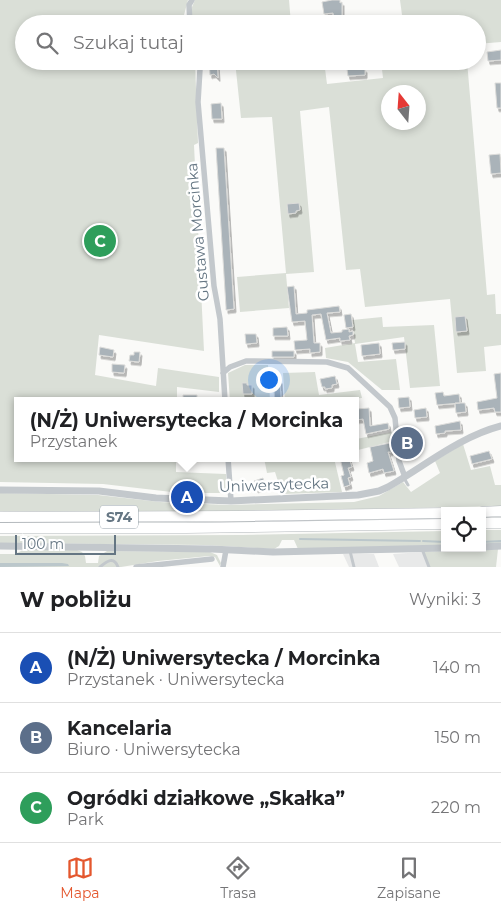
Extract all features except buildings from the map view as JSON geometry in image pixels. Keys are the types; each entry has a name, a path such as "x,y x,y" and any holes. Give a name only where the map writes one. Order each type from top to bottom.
{"highway":[{"path":"486,512 501,512"},
{"name":"S74","path":"0,517 441,513"},
{"path":"486,523 501,523"},
{"name":"S74","path":"0,528 441,524"}],"street":[{"name":"Gustawa Morcinka","path":"200,70 198,102 214,286 220,319 225,397"},
{"path":"223,373 230,367 246,361 326,362 348,368 390,407 396,418 399,461 404,478"},
{"name":"Uniwersytecka","path":"0,490 99,491 156,498 231,501 358,495 379,491 432,464 466,439 501,426"},
{"path":"228,462 231,501"},
{"path":"0,546 290,552 441,548"},
{"path":"486,547 501,546"},
{"path":"223,567 226,550"},
{"path":"137,567 212,559"}],"lane":[{"path":"404,478 408,485"},
{"path":"422,548 429,567"},
{"path":"350,550 354,567"},
{"path":"100,567 108,560 112,560 118,567"}],"shaded area":[{"path":"0,0 188,0 184,15 15,15 15,70 195,70 198,143 194,145 204,351 99,335 95,375 156,386 158,368 219,377 219,392 177,387 177,397 14,397 14,462 176,462 176,472 226,474 227,493 180,493 103,484 0,482"},
{"path":"195,0 289,0 290,15 192,15 192,7"},
{"path":"400,0 501,0 501,42 486,43 486,15 402,15"},
{"path":"236,70 325,70 327,84 383,78 382,70 468,70 487,295 495,294 496,314 501,314 501,345 484,347 486,371 457,373 450,299 365,307 360,269 346,270 329,107 300,111 314,272 286,274 289,308 240,312 237,277 286,273 272,117 241,118"},
{"path":"382,317 383,327 434,325 440,386 410,388 404,337 355,344 358,362 396,359 400,390 382,390 348,362 326,358 325,348 355,343 352,320"},
{"path":"245,365 268,365 270,397 230,397 228,373"},
{"path":"315,372 319,395 360,390 362,398 285,397 283,373"},
{"path":"393,432 394,441 359,450 359,438"},
{"path":"463,444 471,470 490,466 495,485 501,485 501,506 250,511 0,511 0,493 98,495 160,502 227,505 354,502 379,496 403,482 411,492 440,473 435,461"},
{"path":"265,462 335,462 342,492 282,494 275,472 267,473"},
{"path":"486,530 501,530 501,544 486,544"},
{"path":"441,531 441,545 298,549 294,540 282,540 279,546 274,549 205,545 0,543 0,536 242,535"},
{"path":"486,549 498,549 496,567 429,567 424,552 486,552"},
{"path":"23,550 77,550 85,556 86,563 98,563 99,556 107,551 210,552 217,555 221,563 220,566 215,557 209,556 121,567 0,567 0,554 15,554"},
{"path":"423,552 429,567 399,567 393,554"},
{"path":"343,554 374,554 379,567 349,567"},
{"path":"0,563 62,563 69,566 0,567"}],"waterway":[{"path":"300,539 420,541"},
{"path":"423,541 441,542"},
{"path":"486,542 501,541"}],"place":[{"name":"Ogródki działkowe „Skałka”","path":"100,241"},
{"name":"Kancelaria","path":"407,443"},
{"name":"(N/Ż) Uniwersytecka / Morcinka","path":"187,497"}]}
